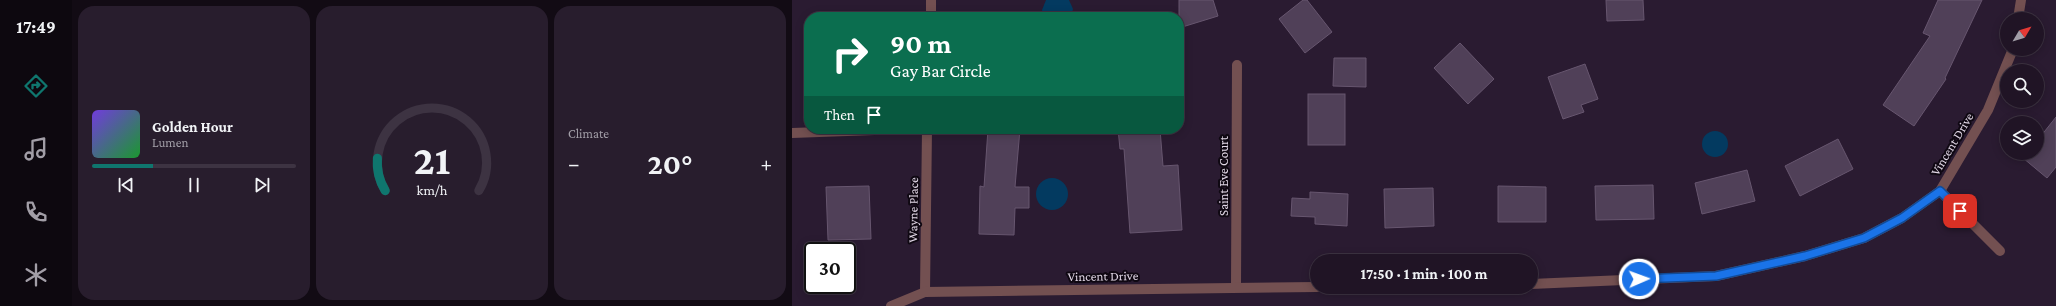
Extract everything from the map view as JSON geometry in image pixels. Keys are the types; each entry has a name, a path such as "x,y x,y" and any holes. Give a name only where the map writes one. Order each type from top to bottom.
{"street":[{"path":"931,0 931,12"},
{"path":"2019,12 2021,0"},
{"name":"Vincent Drive","path":"1538,284 1716,276 1805,256 1864,238 1902,218 1940,191 1988,110 2010,56"},
{"name":"Saint Eve Court","path":"1236,65 1236,287"},
{"path":"792,133 804,133"},
{"name":"Wayne Place","path":"925,292 927,134"},
{"path":"1940,191 2000,251"},
{"name":"Vincent Drive","path":"891,306 925,292 1310,287"}],"water":[{"path":"1046,0 1069,0 1073,9 1072,12 1043,12"},
{"path":"1715,131 1724,135 1728,144 1724,153 1715,157 1706,153 1702,144 1706,135"},
{"path":"1049,178 1055,178 1064,182 1068,194 1064,206 1055,210 1049,210 1040,206 1036,197 1036,191 1040,182"}],"building":[{"path":"1179,0 1213,0 1218,16 1184,26 1184,12 1179,12"},
{"path":"1303,0 1307,0 1332,32 1305,53 1279,19"},
{"path":"1606,0 1643,0 1644,20 1607,21"},
{"path":"1938,0 1982,0 1945,78 1946,79 1914,126 1883,105 1930,36 1923,33"},
{"path":"1460,43 1494,79 1468,104 1434,68"},
{"path":"1334,58 1366,58 1366,87 1333,86"},
{"path":"1585,64 1598,99 1581,105 1584,112 1563,119 1548,77"},
{"path":"1308,94 1345,94 1345,145 1308,145"},
{"path":"2056,117 2056,167 2047,178 2025,160 2044,160 2044,132"},
{"path":"988,134 1020,134 1015,187 1029,187 1029,208 1015,208 1014,235 979,234 980,186 984,187"},
{"path":"1118,134 1160,134 1163,166 1178,165 1182,230 1130,233 1124,149 1120,149"},
{"path":"1838,139 1853,169 1800,196 1785,166"},
{"path":"1747,170 1755,201 1702,214 1695,183"},
{"path":"1653,185 1654,219 1596,220 1595,186"},
{"path":"869,186 871,239 828,240 826,187"},
{"path":"1498,186 1546,187 1546,222 1498,222"},
{"path":"1433,188 1434,226 1385,228 1384,189"},
{"path":"1310,192 1348,194 1347,226 1315,224 1315,217 1291,216 1292,198 1310,199"}],"route":[{"path":"1639,279 1716,276 1805,256 1864,238 1902,218 1940,191 1960,211"}]}
